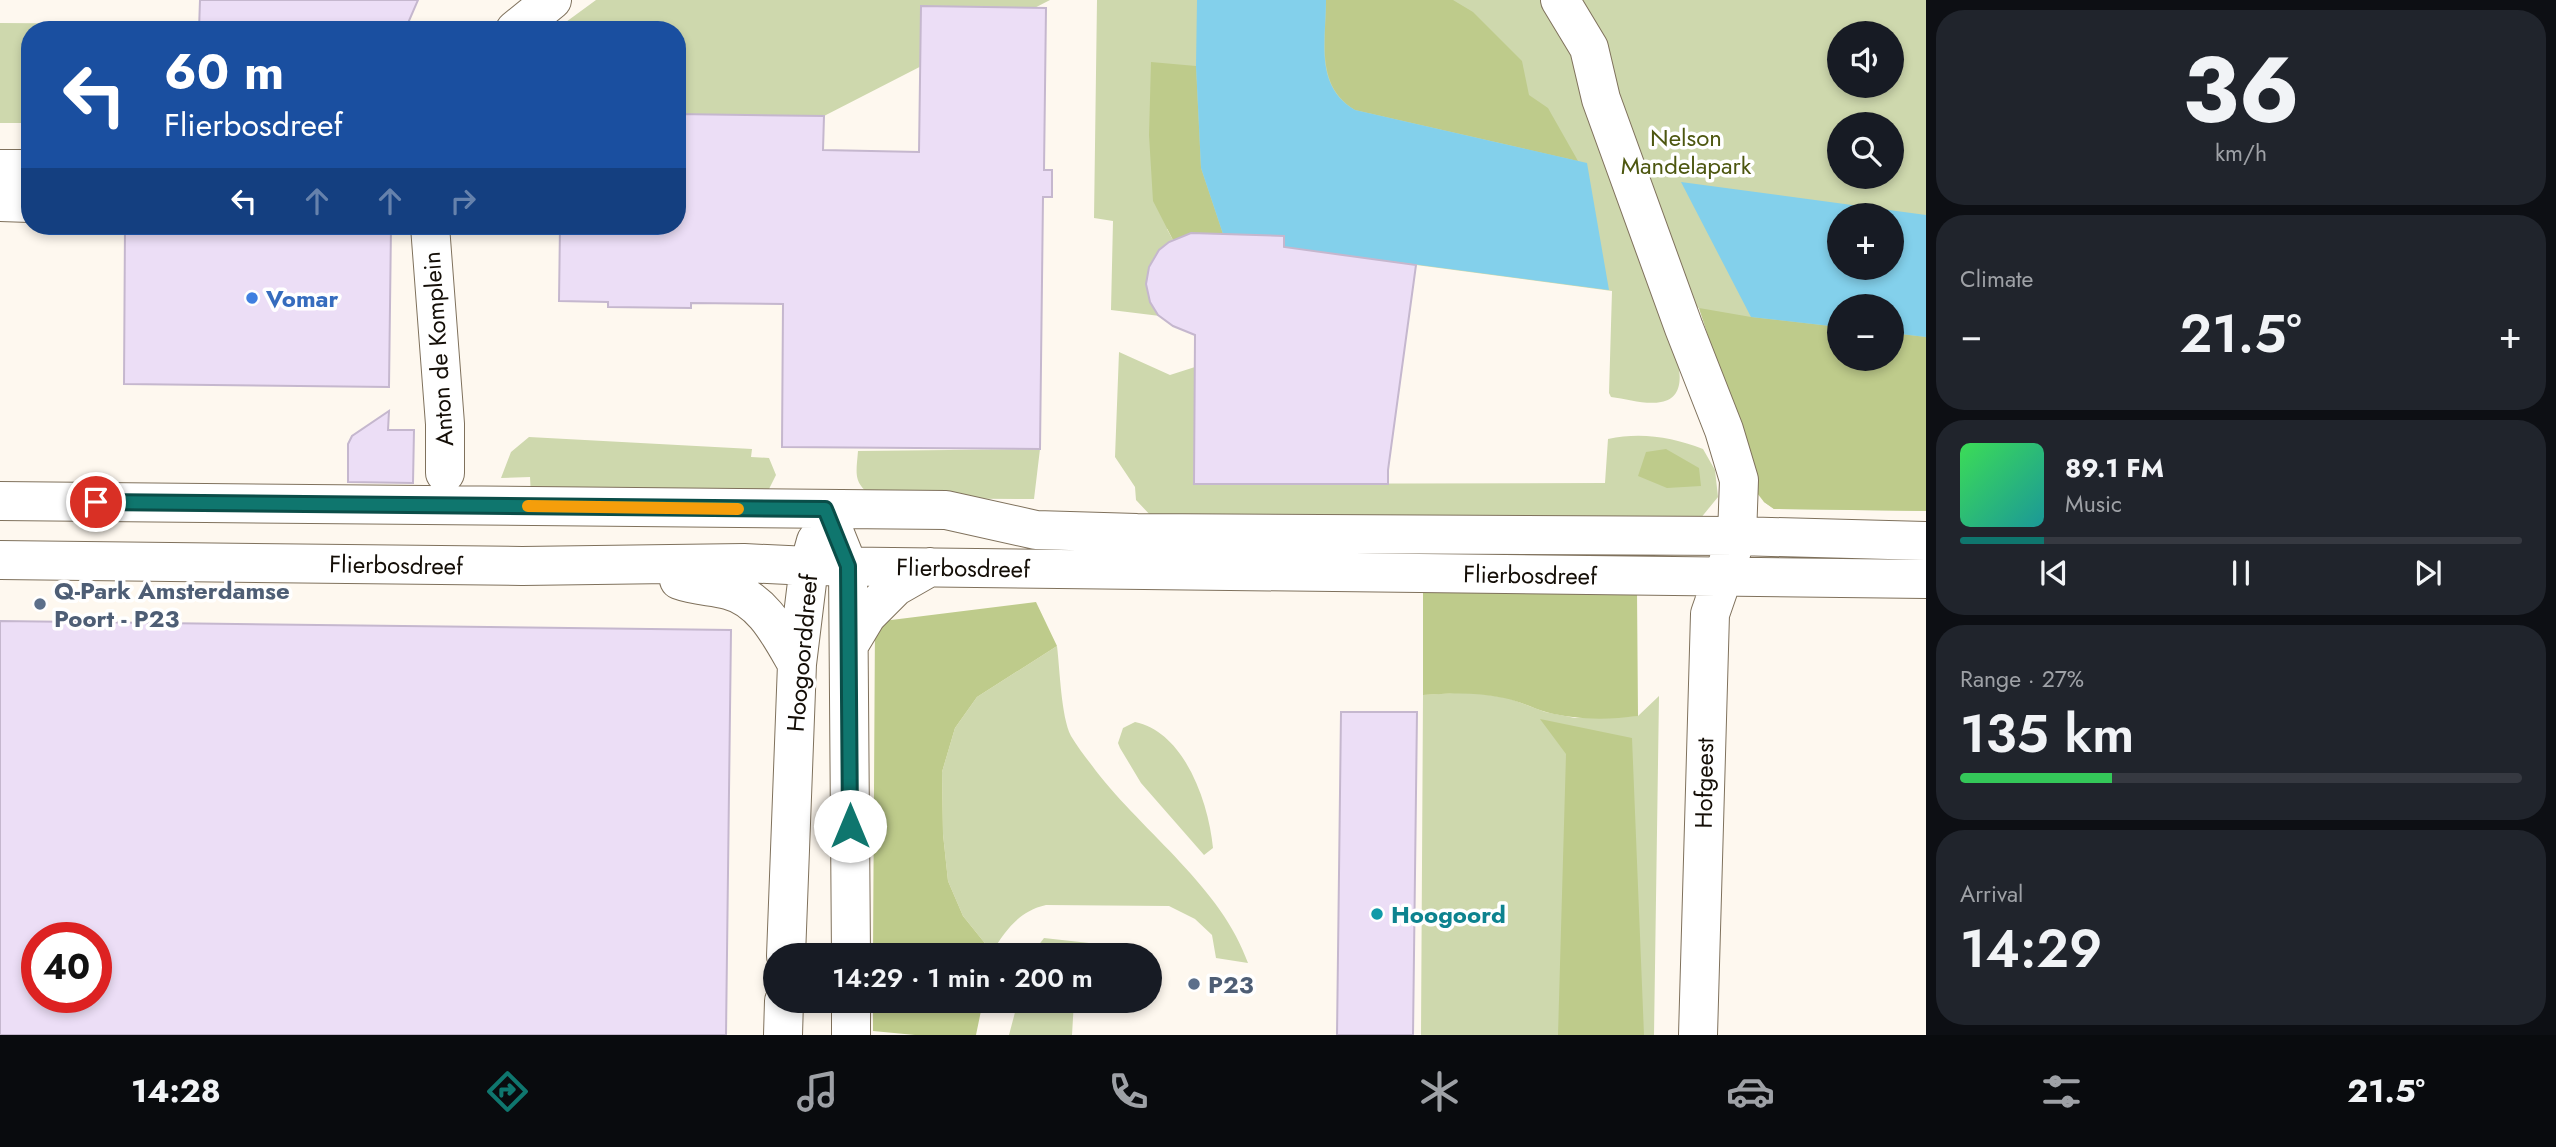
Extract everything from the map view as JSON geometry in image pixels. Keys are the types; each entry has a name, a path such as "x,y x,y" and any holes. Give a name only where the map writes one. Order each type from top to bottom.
{"street":[{"path":"526,21 552,0"},
{"path":"1560,0 1588,48 1601,99 1724,430 1739,480 1737,536"},
{"path":"0,169 21,169"},
{"path":"0,202 21,203"},
{"name":"Anton de Komplein","path":"431,235 446,424 445,472"},
{"name":"Flierbosdreef","path":"0,501 946,510 1036,530 1137,533 1737,536 1926,541"},
{"name":"Hoogoorddreef","path":"786,943 797,664 809,566 825,509"},
{"name":"Hoogoorddreef","path":"825,509 848,566 851,943"},
{"name":"Hofgeest","path":"1698,1035 1706,668 1710,614 1737,536"},
{"name":"Flierbosdreef","path":"0,560 522,566 744,563 809,566 1926,579"},
{"path":"641,566 687,583 730,590 752,601 773,623 797,664"},
{"path":"849,645 867,615 895,587 930,567"},
{"path":"783,1035 784,1013"},
{"path":"851,1013 851,1035"}],"green space":[{"path":"596,0 1050,0 824,116 686,114 686,21 567,21"},
{"name":"Nelson Mandelapark","path":"1097,0 1926,0 1926,511 1774,509 1764,502 1699,308 1656,300 1672,341 1680,373 1679,386 1673,397 1649,403 1611,397 1609,393 1612,291 1280,247 1167,229 1173,240 1163,247 1150,265 1147,285 1149,296 1160,316 1111,310 1113,221 1094,218"},
{"path":"1326,0 1453,0 1473,12 1522,61 1529,95 1548,108 1578,161 1355,110 1342,100 1328,75 1325,61"},
{"path":"0,23 21,23 21,123 0,123"},
{"path":"1151,62 1196,66 1201,168 1223,234 1184,236 1173,240 1153,201 1149,135"},
{"path":"1699,308 1827,326 1827,371 1904,371 1904,334 1926,337 1926,511 1774,509 1757,493 1747,454"},
{"path":"1119,352 1170,375 1195,367 1194,484 1605,483 1608,439 1644,436 1680,441 1703,449 1715,470 1718,497 1700,519 1152,517 1136,500 1135,487 1115,457"},
{"path":"529,437 752,449 751,457 769,458 776,475 767,493 531,495 530,477 501,478 511,452"},
{"path":"1040,449 1034,499 874,498 857,478 858,451"},
{"path":"1666,449 1699,468 1701,486 1667,488 1638,476 1646,452"},
{"path":"1423,586 1637,591 1638,716 1580,718 1546,712 1494,696 1423,695"},
{"path":"1036,602 1057,646 977,697 955,728 942,772 943,834 948,881 963,916 985,943 873,943 875,622"},
{"path":"1057,646 1063,705 1071,736 1115,794 1180,862 1220,910 1248,963 1216,958 1212,935 1195,919 1169,906 1046,905 1021,917 998,943 985,943 963,916 948,881 943,834 942,772 955,728 977,697"},
{"path":"1470,692 1508,698 1545,712 1575,718 1638,716 1659,696 1654,1035 1421,1035 1423,695"},
{"path":"1540,719 1632,738 1644,1035 1558,1035 1566,754"},
{"path":"1135,722 1153,728 1168,740 1191,772 1200,791 1211,830 1213,848 1204,855 1141,783 1120,748 1118,743 1123,728"},
{"path":"1044,938 1089,943 1040,943"},
{"path":"873,1013 981,1013 976,1035 915,1035 873,1031"},
{"path":"1015,1013 1073,1013 1072,1035 1009,1035"}],"water":[{"path":"1197,0 1326,0 1324,46 1328,75 1342,100 1355,110 1587,163 1609,290 1284,247 1284,236 1223,234 1201,168 1196,66"},
{"path":"1681,182 1837,203 1827,203 1827,280 1904,280 1904,212 1926,215 1926,337 1904,334 1904,294 1827,294 1827,326 1751,317"}],"building":[{"path":"200,0 418,0 409,21 199,21"},
{"path":"921,6 1046,8 1044,170 1052,170 1052,197 1043,197 1040,449 782,447 783,304 691,303 691,308 608,307 608,302 559,301 560,235 686,235 686,114 824,116 823,150 919,152"},
{"path":"1191,233 1284,236 1284,247 1416,265 1388,484 1194,484 1195,335 1173,326 1158,315 1150,302 1146,284 1149,267 1159,250 1169,242"},
{"path":"125,235 391,235 389,387 124,384"},
{"path":"389,411 388,430 414,430 413,483 348,482 348,444 352,436"},
{"path":"0,621 731,630 726,1035 0,1035"},
{"name":"Hoogoord","path":"1341,712 1417,712 1413,1035 1337,1035"}],"slow traffic":[{"path":"528,506 738,509"}],"place":[{"name":"Vomar","path":"252,298"},
{"name":"Q-Park Amsterdamse Poort - P23","path":"40,604"},
{"name":"Hoogoord","path":"1377,914"},
{"name":"P23","path":"1194,984"}],"route":[{"path":"96,502 825,509 848,566 850,826"}]}
